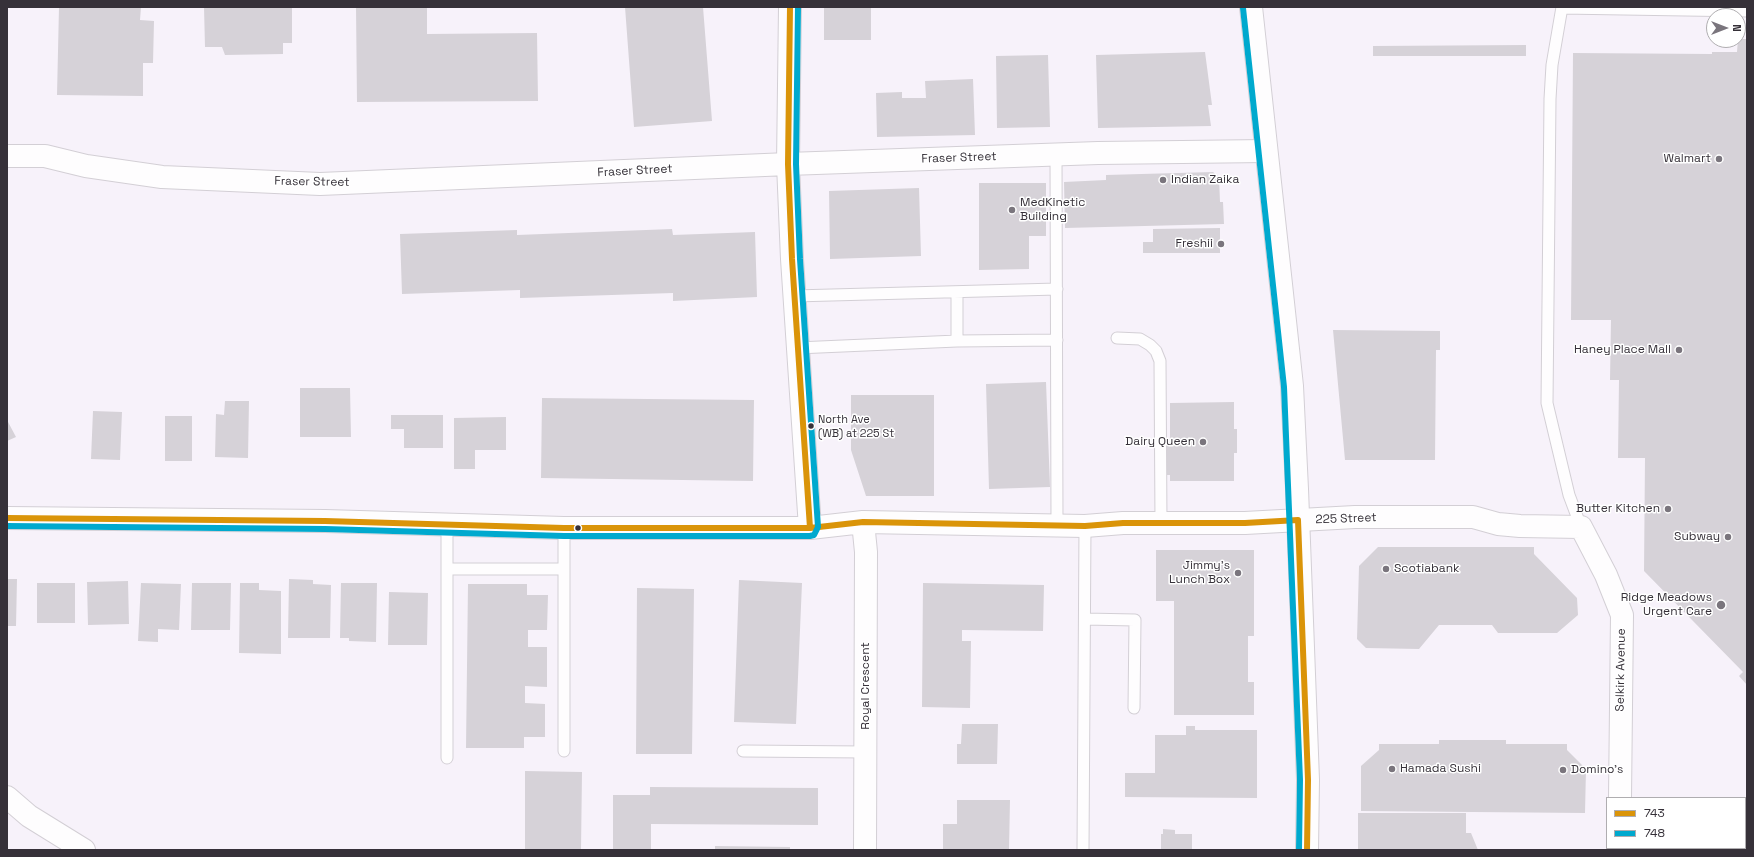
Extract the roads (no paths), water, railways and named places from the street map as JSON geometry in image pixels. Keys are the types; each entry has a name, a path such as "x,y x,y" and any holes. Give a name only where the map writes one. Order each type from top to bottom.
{"street":[{"path":"790,7 788,164 797,348 810,528"},
{"path":"1251,7 1292,386 1308,780 1307,850"},
{"name":"Fraser Street","path":"7,156 45,156 86,166 162,177 320,184 1056,154 1266,151"},
{"name":"225 Street","path":"7,518 325,521 564,528 810,528 863,522 1085,526 1123,523 1245,523 1356,517 1473,517 1498,524 1520,526 1581,527"},
{"name":"Royal Crescent","path":"863,522 866,560 865,850"},
{"name":"Selkirk Avenue","path":"1581,527 1606,575 1622,615 1620,797"},
{"path":"7,797 29,816 84,850"}],"lane":[{"path":"1581,527 1569,495 1547,403 1550,99 1552,65 1562,8 1747,11"},
{"path":"1056,154 1057,526"},
{"path":"794,296 1057,289"},
{"path":"957,292 957,341"},
{"path":"1117,338 1140,339 1156,351 1160,361 1161,523"},
{"path":"797,348 957,341 1057,340"},
{"path":"447,524 447,758"},
{"path":"1083,850 1085,526"},
{"path":"564,528 564,751"},
{"path":"448,569 564,569"},
{"path":"1085,619 1135,620 1134,708"},
{"path":"743,751 866,752"}],"place":[{"name":"Walmart","path":"1719,159"},
{"name":"Indian Zaika","path":"1163,180"},
{"name":"MedKinetic Building","path":"1012,210"},
{"name":"Freshii","path":"1221,244"},
{"name":"Haney Place Mall","path":"1679,350"},
{"name":"North Ave (WB) at 225 St","path":"811,426"},
{"name":"Dairy Queen","path":"1203,442"},
{"name":"Butter Kitchen","path":"1668,509"},
{"name":"Subway","path":"1728,537"},
{"name":"Scotiabank","path":"1386,569"},
{"name":"Jimmy's Lunch Box","path":"1238,573"},
{"name":"Ridge Meadows Urgent Care","path":"1721,605"},
{"name":"Hamada Sushi","path":"1392,769"},
{"name":"Domino's","path":"1563,770"}]}
